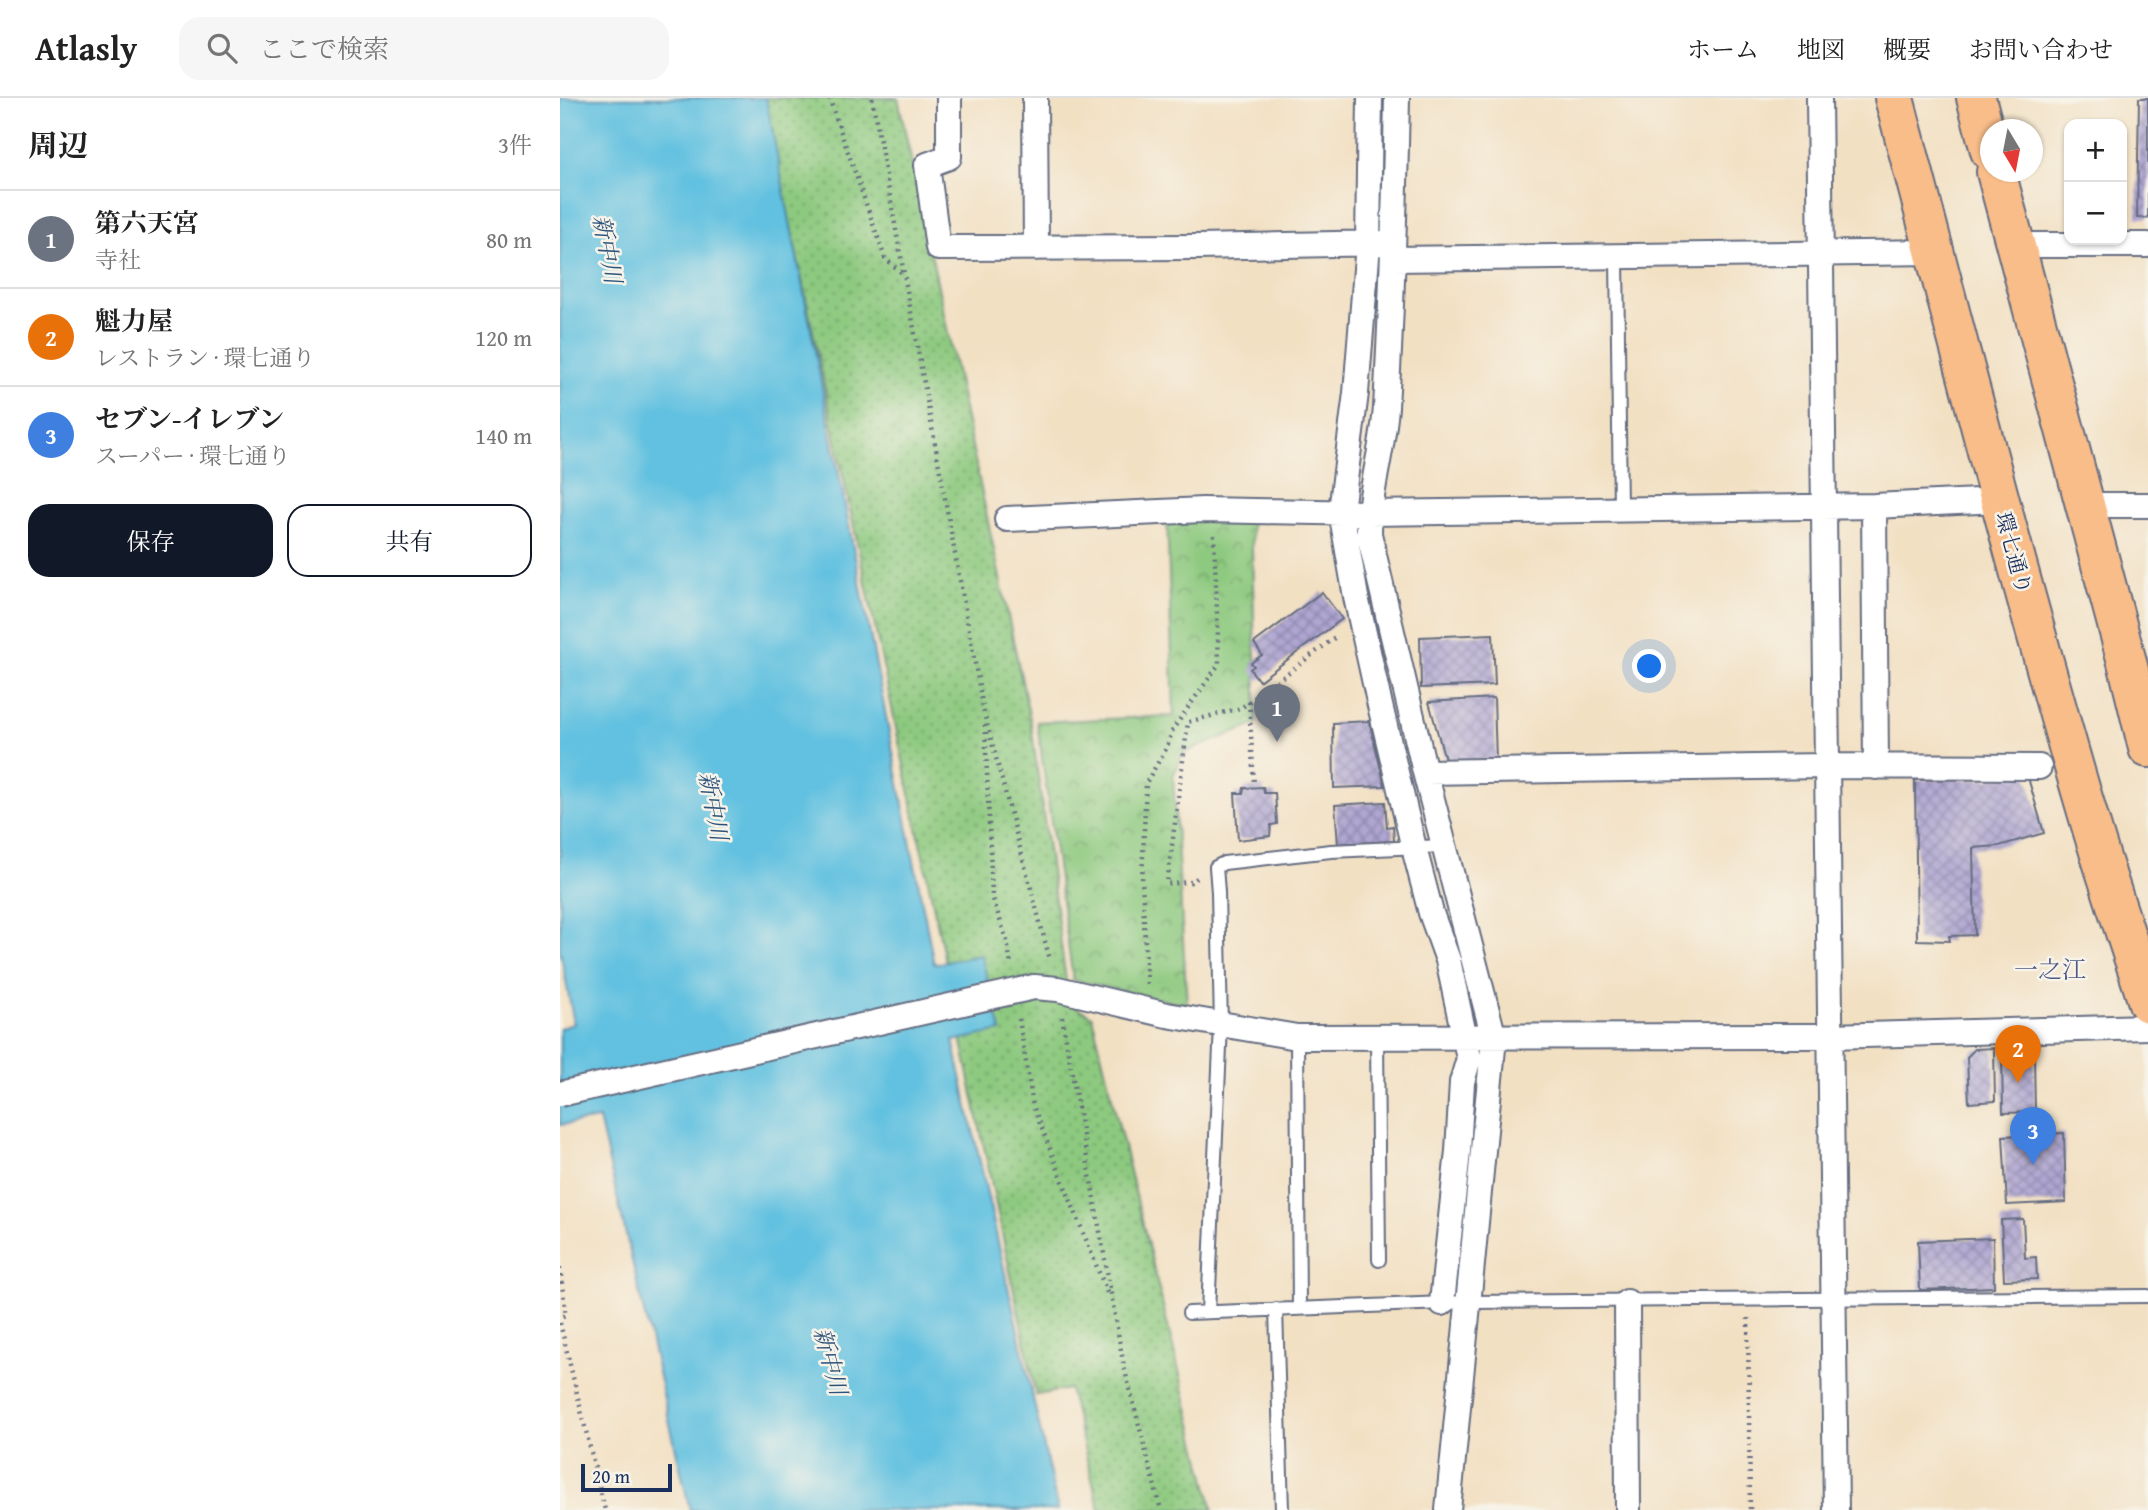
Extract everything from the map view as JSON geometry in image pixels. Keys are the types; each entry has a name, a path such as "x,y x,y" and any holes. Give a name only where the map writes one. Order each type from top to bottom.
{"main road":[{"name":"環七通り","path":"1895,98 1999,500 2091,825 2148,1003"},
{"path":"1976,98 1982,119"},
{"path":"1999,182 2148,748"}],"street":[{"path":"949,98 949,158 927,165 938,248 1368,244 1394,251 1617,257 1935,252"},
{"path":"1035,98 1036,248"},
{"path":"1370,98 1368,244 1356,393 1341,511 1361,619 1414,848 1431,913 1448,960 1469,1058 1461,1082 1458,1150 1442,1303"},
{"path":"1397,98 1394,251 1385,412 1369,513 1369,534 1424,772 1494,1038 1448,1510"},
{"path":"1819,98 1836,1510"},
{"path":"2016,245 2148,245"},
{"path":"1007,519 1213,510 1369,513 1620,510 1874,506 1999,500"},
{"path":"2085,505 2148,505"},
{"path":"1874,506 1876,767"},
{"path":"1424,772 1827,766 2039,767"},
{"path":"560,1094 1034,987 1058,989 1221,1025 1297,1037 1830,1036 2148,1027"},
{"path":"1627,1302 1628,1510"}],"lane":[{"path":"1617,257 1620,510"},
{"path":"1208,1312 1221,1025 1216,867 1224,863 1331,851 1443,846"},
{"path":"1377,1035 1379,1260"},
{"path":"1297,1037 1299,1308"},
{"path":"1189,1313 1470,1302 2148,1296"},
{"path":"1276,1309 1282,1510"}],"path":[{"path":"829,98 885,258 905,276"},
{"path":"872,98 984,713"},
{"path":"1148,1010 1142,881 1146,783 1167,747 1173,729 1219,664 1213,510"},
{"path":"1216,867 1191,882 1167,884 1188,722 1241,708 1361,619"},
{"path":"1249,702 1254,784"},
{"path":"560,1268 566,1315 560,1317"},
{"path":"1748,1299 1749,1510"},
{"path":"1112,1306 1124,1367 1161,1510"},
{"path":"560,1323 605,1510"}],"green space":[{"path":"764,98 898,98 1031,724 1069,1003 1092,1016 1213,1510 1100,1510 1069,1389 1036,1395"},
{"path":"1251,515 1257,724 1183,753 1173,776 1187,1005 1073,980 1037,722 1174,716 1167,517"}],"water":[{"name":"新中川","path":"560,98 766,98 934,964 981,955 1001,1031 953,1041 1058,1510 690,1510 599,1119 560,1125 560,1028 574,1024 560,950"}],"building":[{"path":"2139,98 2148,98 2148,218 2137,218"},
{"path":"1322,592 1342,619 1259,681 1250,669 1254,666 1251,663 1262,655 1254,643"},
{"path":"1493,634 1495,685 1421,688 1420,637"},
{"path":"1494,698 1496,760 1446,763 1429,702"},
{"path":"1369,721 1385,786 1334,788 1333,723"},
{"path":"2027,774 2044,833 1999,846 1973,848 1975,935 1949,936 1950,941 1917,940 1915,780 1989,779"},
{"path":"1263,787 1264,793 1275,793 1277,824 1271,825 1270,836 1238,840 1235,793 1243,793 1244,788"},
{"path":"1385,802 1387,827 1393,826 1394,841 1338,844 1335,805"},
{"path":"1994,1048 1995,1101 1969,1103 1967,1057 1975,1049"},
{"path":"2034,1053 2035,1112 2003,1113 2002,1054"},
{"path":"2064,1133 2066,1202 2007,1205 2003,1136"},
{"path":"2023,1219 2025,1258 2036,1257 2037,1279 2004,1280 2001,1220"},
{"path":"1993,1238 1994,1287 1920,1290 1918,1241"}],"place":[{"name":"第六天宮","path":"1277,742"},
{"name":"魁力屋","path":"2018,1083"},
{"name":"セブン-イレブン","path":"2033,1165"}],"district":[{"name":"一之江","path":"2050,969"}]}
